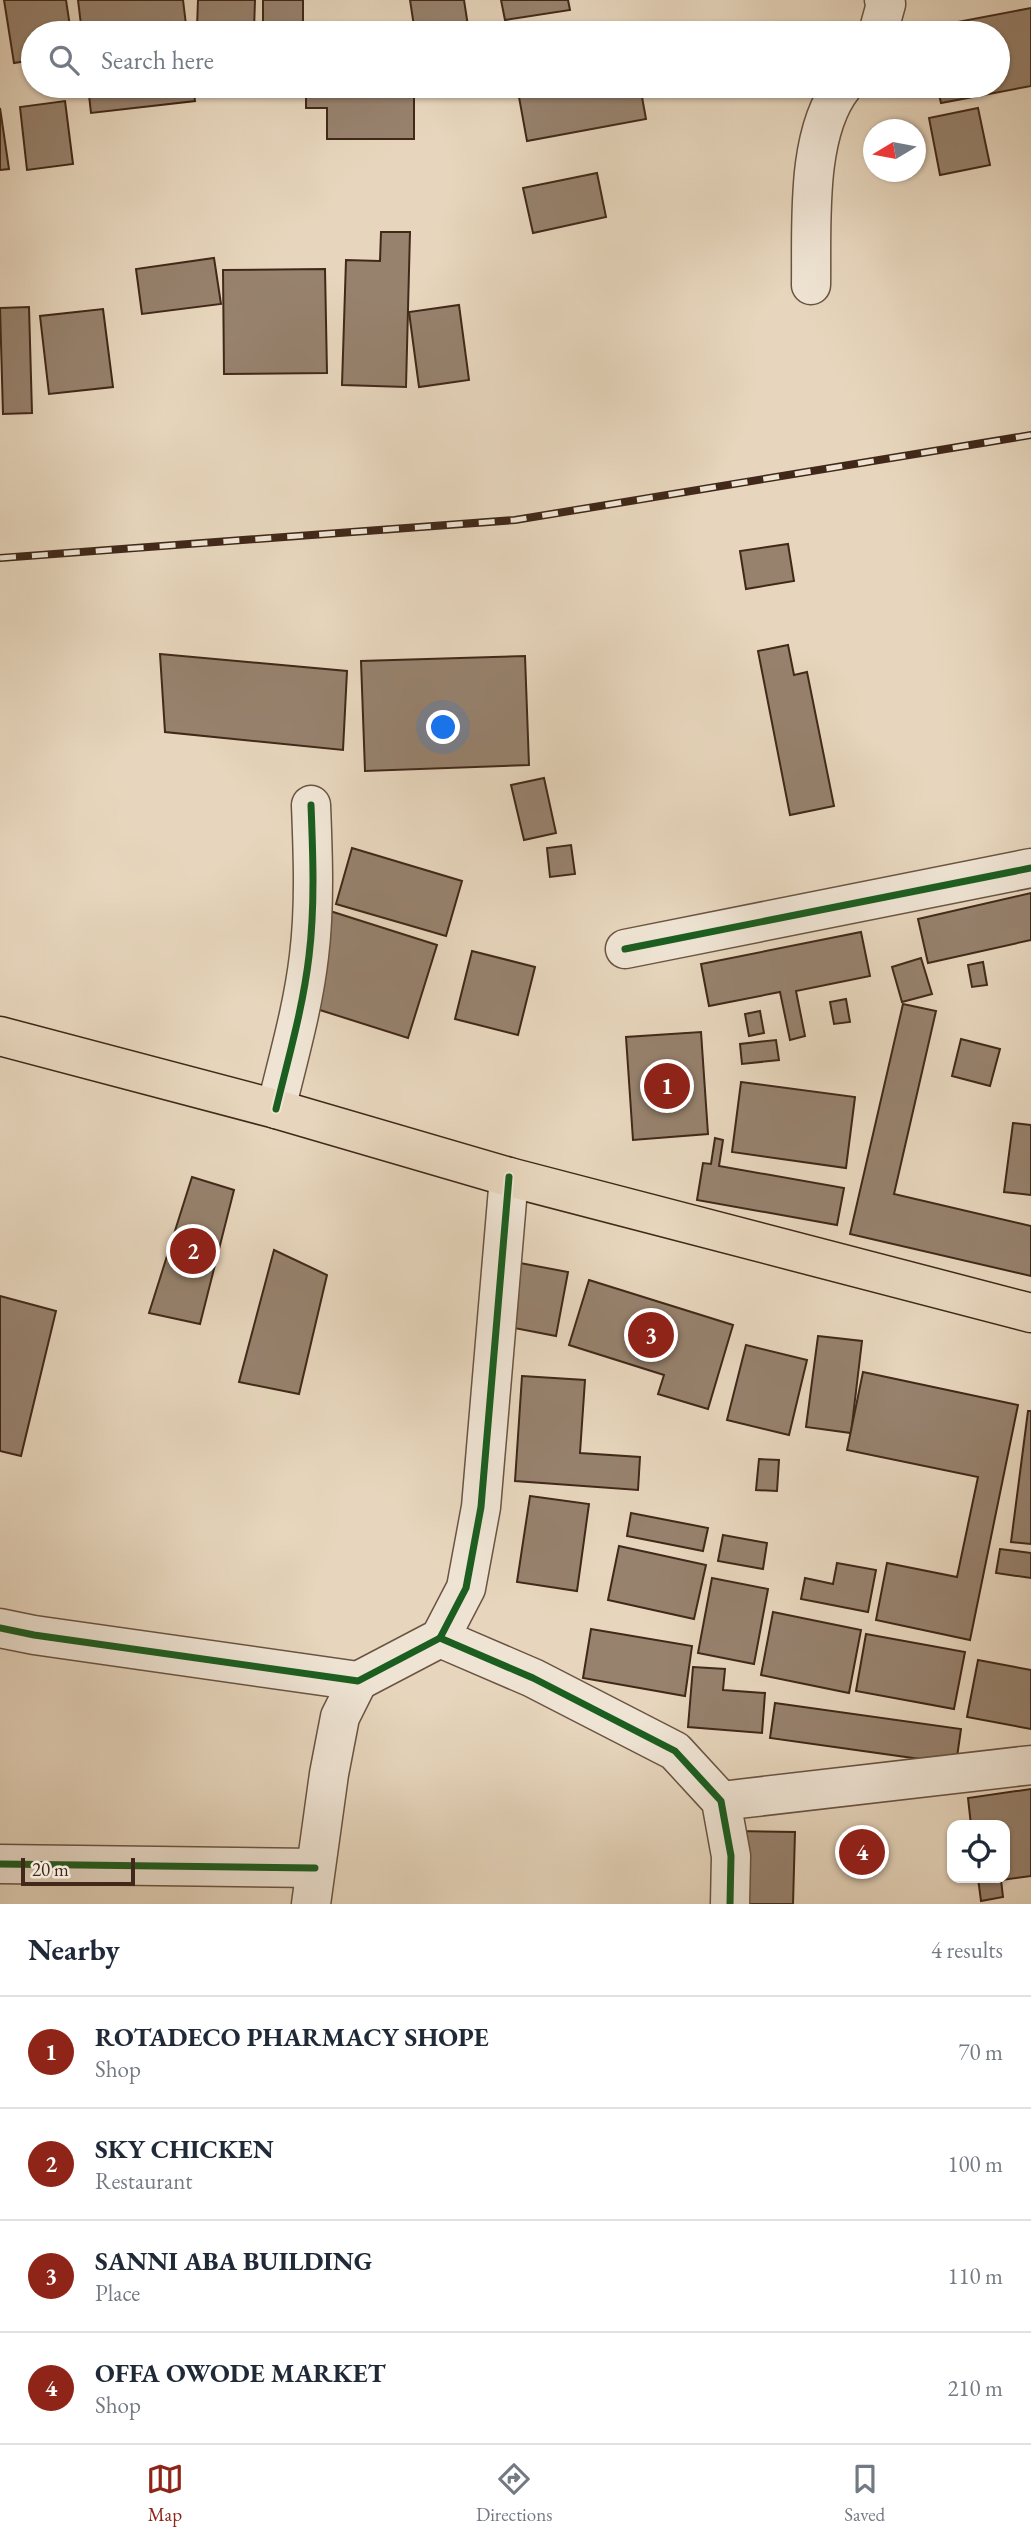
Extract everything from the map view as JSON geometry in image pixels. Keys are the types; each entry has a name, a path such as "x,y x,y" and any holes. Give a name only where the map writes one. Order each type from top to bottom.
{"main road":[{"path":"0,1036 276,1110 509,1177 1031,1313"}],"street":[{"path":"881,21 886,4 884,0"},
{"path":"811,285 812,193 820,133 837,98"},
{"path":"276,1110 299,1013 309,955 313,861 311,805"},
{"path":"625,949 1031,868"},
{"path":"0,1629 358,1681 440,1638 466,1588 481,1507 509,1177"},
{"path":"440,1638 533,1678 675,1751 721,1801 731,1856 730,1904"},
{"path":"0,1864 313,1886 340,1717 358,1681"},
{"path":"721,1801 1031,1765"}],"building":[{"path":"4,0 66,0 69,21 21,21 21,62 14,63"},
{"path":"78,0 183,0 186,21 81,21"},
{"path":"198,0 255,0 254,21 197,21"},
{"path":"263,0 303,0 303,21 263,21"},
{"path":"410,0 464,0 467,21 413,21"},
{"path":"501,0 568,0 570,10 505,20"},
{"path":"1031,8 1031,86 1010,90 1010,21 963,21"},
{"path":"89,98 195,98 195,101 91,113"},
{"path":"306,98 414,98 414,139 327,139 327,108 306,108"},
{"path":"519,98 642,98 646,119 527,141"},
{"path":"940,98 967,98 941,103"},
{"path":"65,101 73,164 27,170 20,107"},
{"path":"0,108 9,169 0,170"},
{"path":"978,108 990,165 940,175 929,118"},
{"path":"597,173 606,217 533,233 523,188"},
{"path":"381,232 410,232 406,387 342,385 346,260 380,261"},
{"path":"214,258 221,304 142,314 136,269"},
{"path":"325,269 327,373 224,374 223,270"},
{"path":"459,305 469,380 419,387 409,312"},
{"path":"29,307 32,413 3,414 0,308"},
{"path":"103,309 113,387 49,394 40,316"},
{"path":"788,544 794,581 746,589 740,551"},
{"path":"788,645 794,675 807,672 834,806 790,815 758,651"},
{"path":"160,654 347,671 343,750 165,732"},
{"path":"525,656 529,765 365,771 361,661"},
{"path":"544,778 556,833 524,840 511,785"},
{"path":"571,845 575,874 550,877 547,848"},
{"path":"352,848 462,881 446,936 336,904"},
{"path":"1031,893 1031,940 928,963 918,919"},
{"path":"330,911 437,945 408,1038 301,1004"},
{"path":"861,932 870,976 796,991 805,1036 790,1040 780,992 709,1006 701,964"},
{"path":"472,951 535,967 518,1035 455,1019"},
{"path":"921,958 932,994 902,1002 892,967"},
{"path":"983,962 987,985 972,987 968,965"},
{"path":"846,999 850,1022 834,1024 830,1002"},
{"path":"903,1004 936,1011 894,1194 1031,1226 1031,1276 850,1234"},
{"path":"760,1011 764,1033 749,1036 745,1014"},
{"path":"701,1032 708,1134 633,1140 626,1037"},
{"path":"961,1039 1000,1049 990,1086 952,1076"},
{"path":"776,1040 779,1060 742,1064 740,1044"},
{"path":"741,1082 855,1097 846,1168 732,1152"},
{"path":"1013,1123 1031,1125 1031,1195 1004,1192"},
{"path":"715,1138 723,1140 719,1166 844,1188 837,1225 697,1200 703,1163 711,1164"},
{"path":"192,1177 234,1190 200,1324 149,1313"},
{"path":"274,1250 327,1275 299,1394 239,1382"},
{"path":"520,1263 568,1272 556,1336 509,1327"},
{"path":"589,1280 733,1325 708,1409 658,1394 664,1375 569,1345"},
{"path":"0,1296 56,1311 21,1456 0,1451"},
{"path":"818,1336 862,1341 851,1433 806,1427"},
{"path":"746,1345 807,1360 789,1435 727,1420"},
{"path":"863,1372 1018,1405 970,1640 876,1620 887,1563 957,1577 978,1477 847,1450"},
{"path":"522,1376 585,1380 580,1453 640,1457 638,1490 515,1481"},
{"path":"1028,1411 1031,1411 1031,1544 1011,1542"},
{"path":"759,1459 779,1460 777,1491 756,1490"},
{"path":"530,1496 589,1504 577,1591 517,1582"},
{"path":"631,1513 708,1528 703,1551 627,1536"},
{"path":"723,1535 767,1543 763,1569 718,1561"},
{"path":"619,1546 706,1565 694,1619 608,1600"},
{"path":"1000,1549 1031,1553 1031,1578 996,1573"},
{"path":"837,1563 876,1570 868,1612 801,1599 805,1578 833,1584"},
{"path":"712,1578 768,1589 754,1664 698,1653"},
{"path":"773,1612 861,1630 849,1693 761,1675"},
{"path":"591,1629 692,1646 685,1696 583,1678"},
{"path":"866,1634 965,1652 954,1709 856,1691"},
{"path":"978,1660 1031,1670 1031,1729 967,1717"},
{"path":"693,1667 725,1669 723,1690 765,1693 762,1733 688,1727"},
{"path":"775,1703 961,1729 956,1764 770,1738"},
{"path":"1031,1789 1031,1876 1010,1879 1010,1820 970,1820 968,1798"},
{"path":"737,1831 795,1832 793,1904 735,1904"},
{"path":"979,1883 1001,1883 1003,1897 981,1901"}],"railway":[{"path":"0,558 515,520 1031,435"}],"cycle path":[{"path":"276,1109 299,1014 309,956 313,900 311,805"},
{"path":"625,949 1031,868"},
{"path":"0,1628 358,1681 440,1638 466,1588 481,1507 509,1177"},
{"path":"440,1638 533,1678 675,1751 721,1801 731,1856 730,1904"},
{"path":"0,1864 315,1868"}],"place":[{"name":"ROTADECO PHARMACY SHOPE","path":"667,1086"},
{"name":"SKY CHICKEN","path":"193,1251"},
{"name":"SANNI ABA BUILDING","path":"651,1335"},
{"name":"OFFA OWODE MARKET","path":"862,1852"}]}
